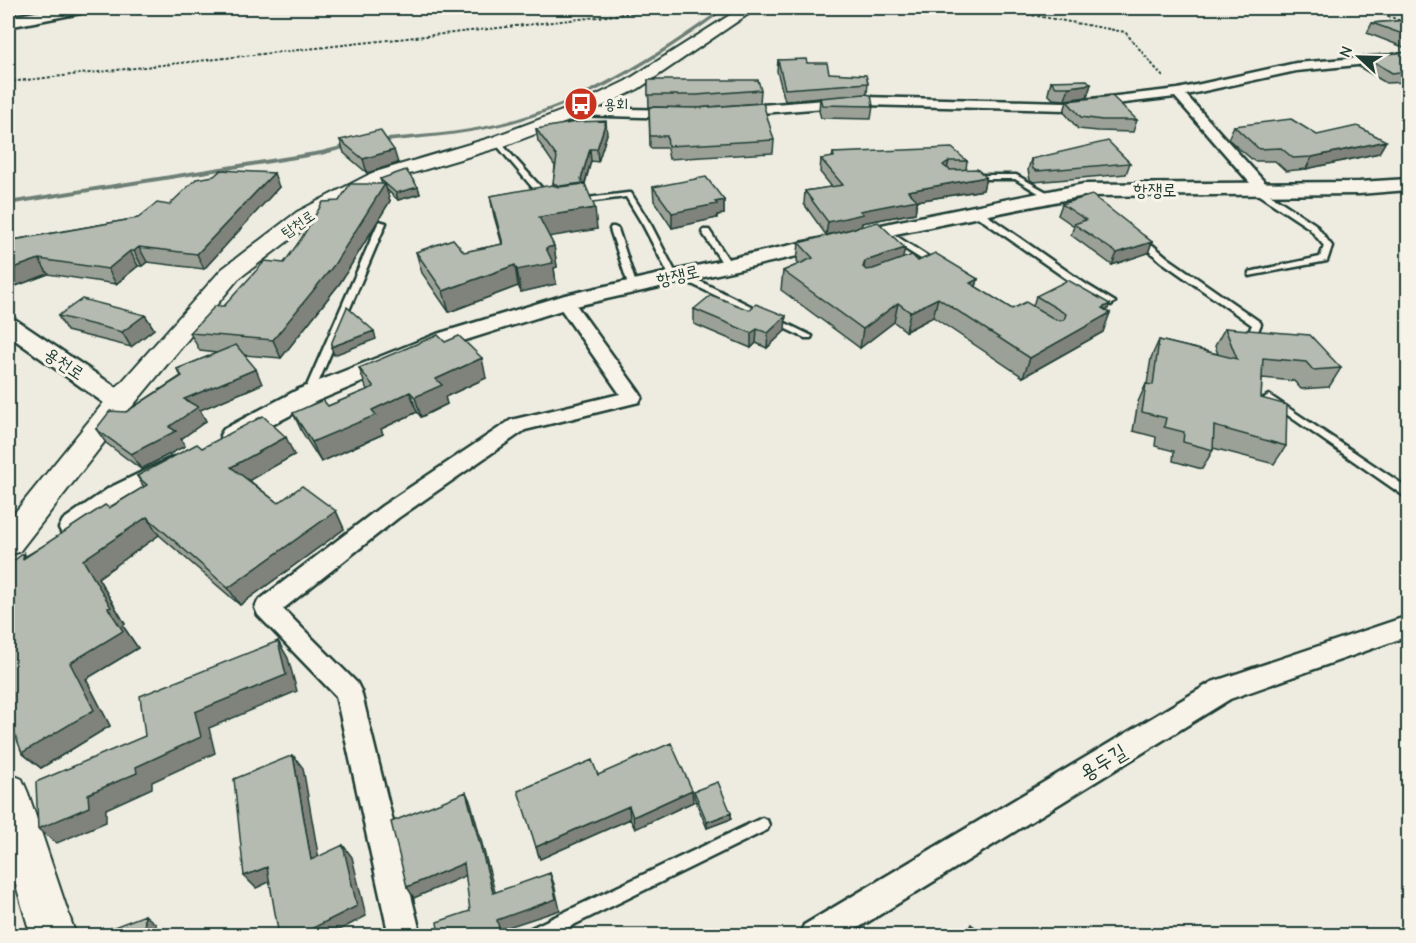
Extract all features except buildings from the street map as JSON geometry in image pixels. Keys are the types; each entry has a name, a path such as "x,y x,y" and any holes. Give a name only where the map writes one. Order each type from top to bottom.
{"highway":[{"path":"8,11 27,8"},
{"path":"8,22 81,8"}],"main road":[{"name":"탑천로","path":"8,543 120,402 230,274 305,217 379,177 498,142 576,112 632,85 750,8"},
{"path":"9,805 54,936"}],"street":[{"path":"720,112 863,101 1065,106 1178,93 1296,67 1408,57"},
{"path":"1178,93 1259,189"},
{"path":"576,112 697,114"},
{"name":"항쟁로","path":"214,445 308,395 445,339 565,302 881,231 1050,196 1408,185"},
{"path":"405,936 348,691 267,608 390,512 518,425 632,396 565,302"},
{"name":"용천로","path":"8,326 120,402"},
{"path":"54,542 119,495 193,456"},
{"name":"용두길","path":"815,936 1221,690 1408,626"}],"lane":[{"path":"498,142 545,198 553,201"},
{"path":"964,177 1016,177 1050,196"},
{"path":"1252,274 1324,259 1328,246 1312,226 1259,189"},
{"path":"572,202 628,195 678,276 808,336"},
{"path":"975,211 1084,287 1112,302"},
{"path":"308,395 382,223"},
{"path":"614,229 633,286"},
{"path":"881,231 950,272"},
{"path":"706,232 728,265"},
{"path":"1132,233 1165,260 1257,324 1249,344"},
{"path":"920,264 931,261"},
{"path":"1269,398 1408,493"},
{"path":"533,936 762,825"}],"path":[{"path":"8,82 679,8"},
{"path":"993,8 1125,33 1178,93"},
{"path":"1369,8 1408,24"}],"waterway":[{"path":"378,141 495,126 556,107 644,63 724,8"},
{"path":"8,203 321,153 353,145"}],"place":[{"name":"용회","path":"581,104"}]}
